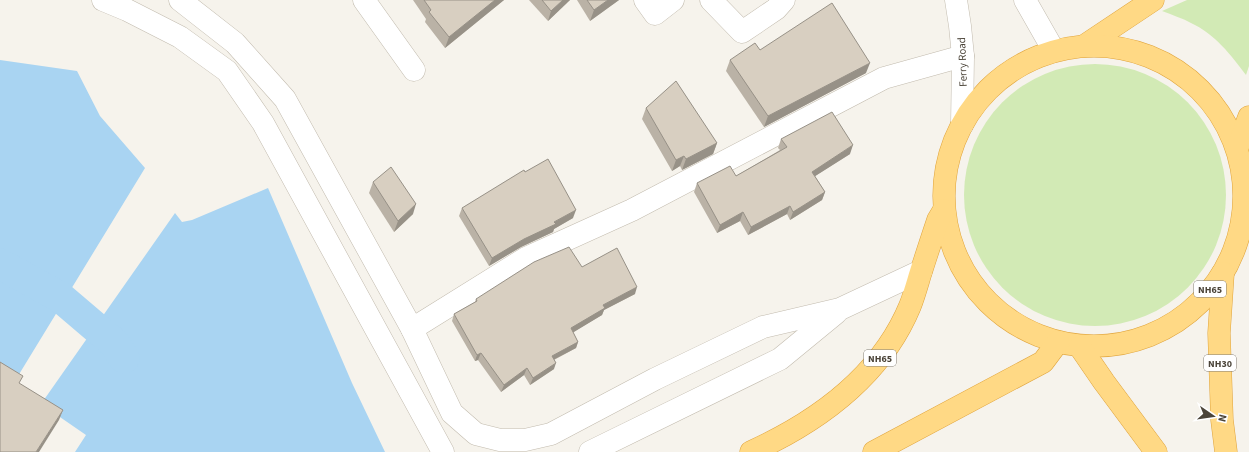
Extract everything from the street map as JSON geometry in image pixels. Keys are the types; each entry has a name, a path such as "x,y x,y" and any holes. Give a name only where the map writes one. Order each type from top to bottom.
{"highway":[{"name":"NH65","path":"1084,46 1152,0"},
{"name":"NH65","path":"1084,46 1123,48 1160,61 1193,83 1219,113 1237,148 1243,180 1243,212 1236,243 1223,273 1197,306 1162,331 1122,344 1080,347 1040,337 1003,317 974,287 954,251 944,210 947,166 962,124 1001,78 1054,51 1084,46"},
{"path":"1237,148 1249,117"},
{"name":"NH65","path":"750,452 774,441 835,403 862,378 881,357 896,335 910,306 938,220 944,210"},
{"name":"NH30","path":"1223,273 1218,333 1222,420 1226,452"},
{"path":"874,452 1043,362 1058,342"},
{"path":"1080,347 1108,388 1156,452"}],"street":[{"path":"103,0 127,10 180,37 227,71 263,123 443,452"},
{"path":"180,0 235,43 284,99 412,329 452,413 476,434 500,440 525,440 551,434 655,379 763,327 840,309 922,271"},
{"path":"364,0 414,70"},
{"path":"645,0 655,14 673,0"},
{"path":"711,0 742,32 776,9 784,0"},
{"name":"Ferry Road","path":"956,0 963,56 962,124"},
{"path":"1025,0 1054,51"},
{"path":"412,329 526,258 632,210 884,78 963,56"},
{"path":"590,452 780,359 840,309"}],"green space":[{"path":"1187,0 1249,0 1249,66 1246,75 1228,53 1208,33 1188,21 1162,11"},
{"path":"1082,64 1108,64 1133,69 1157,79 1188,102 1211,133 1221,157 1226,182 1226,208 1221,233 1211,257 1188,288 1157,311 1133,321 1108,326 1082,326 1057,321 1033,311 1002,288 979,257 969,233 964,208 964,182 969,157 979,133 1002,102 1033,79 1057,69"}],"water":[{"path":"0,60 77,71 100,116 145,168 18,376 0,366"},
{"path":"268,188 352,383 385,452 75,452 86,435 41,404 175,213 182,222 192,220"}],"building":[{"path":"424,0 495,0 449,37 429,12 431,10"},
{"path":"542,0 563,0 551,11"},
{"path":"587,0 608,0 594,10"},
{"path":"832,3 870,63 768,116 730,60 755,43 760,50"},
{"path":"676,81 717,143 686,159 684,156 676,160 646,108"},
{"path":"832,112 853,145 812,172 825,192 793,212 790,206 751,227 743,212 720,225 697,183 730,166 736,176 787,147 781,139"},
{"path":"548,159 576,210 554,222 556,224 524,239 492,258 462,208 524,170 525,172"},
{"path":"391,167 416,204 398,221 373,182"},
{"path":"569,247 582,267 617,248 637,287 603,305 605,308 571,328 578,342 552,356 556,363 533,378 527,368 504,385 481,353 477,355 454,314 477,301 476,299 534,262"},
{"path":"0,362 23,376 19,383 63,410 36,452 0,452"}],"waterway":[{"path":"0,264 60,297 114,343 124,358"}]}
